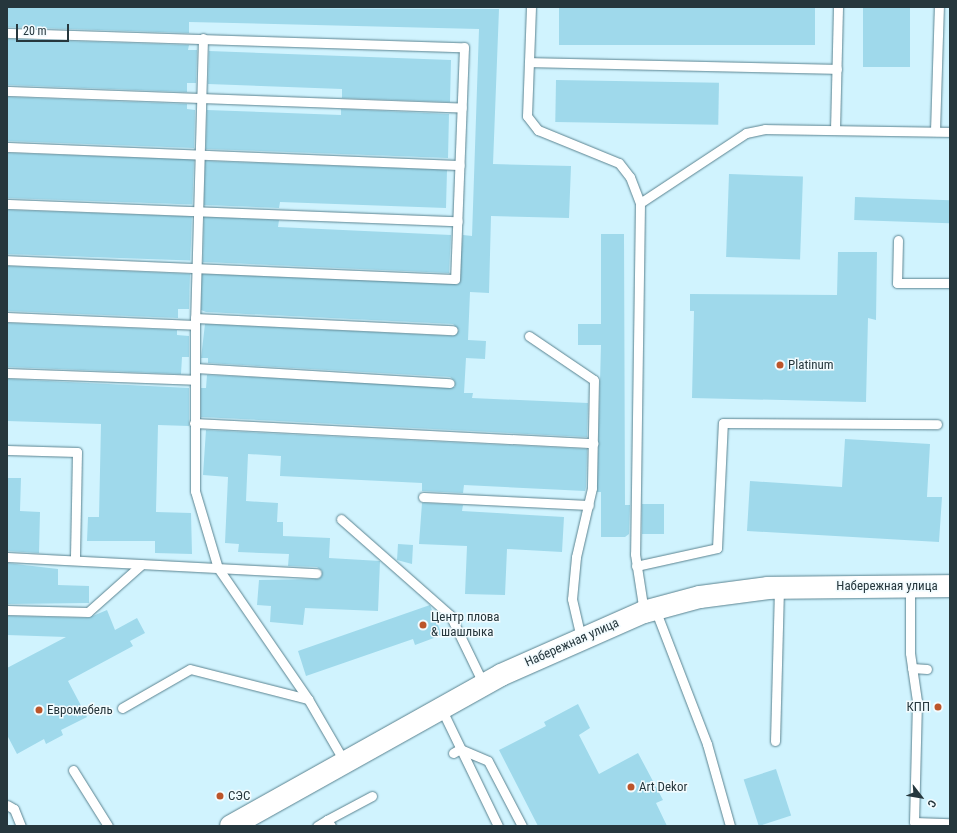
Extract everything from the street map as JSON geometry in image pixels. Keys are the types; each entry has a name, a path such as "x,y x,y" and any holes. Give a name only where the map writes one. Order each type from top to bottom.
{"street":[{"name":"Набережная улица","path":"241,824 344,761 484,685 581,637 650,610 700,597 779,587 910,585 950,586"}],"lane":[{"path":"531,7 527,116 538,130 619,163 630,176 640,203 636,566 650,610 707,744 730,826"},
{"path":"835,130 838,7"},
{"path":"935,131 939,7"},
{"path":"7,33 464,47 455,279 7,260"},
{"path":"203,38 195,322 195,491 218,568 308,699 344,761"},
{"path":"529,62 837,69"},
{"path":"7,91 202,97 462,108"},
{"path":"640,203 746,133 765,129 950,132"},
{"path":"7,146 460,165"},
{"path":"7,204 458,221"},
{"path":"898,240 898,283 950,283"},
{"path":"7,317 453,330"},
{"path":"529,336 594,380 593,443 589,505 576,557 572,599 581,637"},
{"path":"195,368 450,382"},
{"path":"7,373 194,380"},
{"path":"194,422 593,443"},
{"path":"636,566 717,548 723,423 937,424"},
{"path":"7,450 77,452 75,560"},
{"path":"423,497 589,505"},
{"path":"341,519 450,615 484,685"},
{"path":"7,557 317,573"},
{"path":"7,610 88,612 142,564"},
{"path":"910,585 912,668 917,701 914,822 950,823"},
{"path":"775,741 779,587"},
{"path":"912,668 927,669"},
{"path":"122,708 190,670 308,699"},
{"path":"441,708 457,751 479,794 498,826"},
{"path":"457,751 488,761 522,826"},
{"path":"73,770 108,826"},
{"path":"317,826 329,823 372,796"},
{"path":"7,805 14,809 21,826"}],"building":[{"path":"7,7 499,9 493,164 571,166 569,218 491,216 489,293 470,292 468,340 486,341 485,359 466,358 464,393 473,393 472,398 588,403 587,437 201,417 201,388 206,388 207,375 455,387 455,381 450,377 208,363 208,358 201,358 205,324 453,336 459,330 453,324 206,312 201,310 202,274 458,284 463,235 472,236 479,29 189,22 189,33 7,27"},
{"path":"559,7 815,7 815,45 559,45"},
{"path":"863,7 910,7 910,67 863,67"},
{"path":"7,39 189,45 188,50 197,50 196,83 187,83 187,92 7,85"},
{"path":"209,51 451,60 450,102 342,98 342,89 208,84"},
{"path":"556,80 719,83 718,125 555,122"},
{"path":"7,97 187,104 187,109 195,110 194,148 7,141"},
{"path":"341,109 449,114 448,158 206,149 207,110 341,115"},
{"path":"7,153 194,160 192,204 7,198"},
{"path":"205,161 447,170 446,208 280,202 279,208 204,205"},
{"path":"729,174 803,177 800,260 726,257"},
{"path":"855,197 950,200 949,223 854,220"},
{"path":"7,210 192,216 190,260 7,254"},
{"path":"204,217 279,220 278,227 451,235 449,273 203,262"},
{"path":"601,234 624,234 625,505 630,505 629,534 625,537 601,537 601,492 597,492 601,345 578,345 578,324 601,324"},
{"name":"Platinum","path":"838,252 877,252 876,320 868,318 866,402 692,398 694,311 690,311 690,294 837,295"},
{"path":"7,266 190,274 189,309 178,309 178,318 7,311"},
{"path":"7,323 177,330 177,335 189,336 189,357 182,357 181,374 7,367"},
{"path":"7,379 189,388 189,426 158,425 156,512 191,513 192,554 155,553 155,541 87,541 88,517 99,517 101,424 7,421"},
{"path":"206,430 587,449 586,487 585,491 464,485 463,493 422,491 422,483 280,476 281,456 248,454 246,501 278,503 277,522 283,522 283,536 330,538 329,558 380,561 378,611 305,608 303,625 270,622 271,606 257,605 259,580 317,579 322,571 317,567 288,566 289,554 238,552 239,544 225,543 228,477 203,475"},
{"path":"845,439 930,444 927,497 942,497 939,542 747,531 750,481 842,487"},
{"path":"7,478 21,478 20,511 40,512 39,553 7,551"},
{"path":"422,503 463,505 462,511 564,517 562,552 507,549 505,595 465,594 467,546 419,544"},
{"path":"642,504 664,504 664,534 642,534"},
{"path":"398,544 413,545 412,564 397,560"},
{"path":"7,563 58,569 58,585 89,586 89,603 7,604"},
{"path":"430,605 442,635 415,645 413,639 306,676 298,651"},
{"path":"107,610 115,630 137,618 145,633 130,641 133,646 68,681 87,717 61,730 63,735 46,744 44,739 17,754 7,735 7,668 66,637 7,635 7,616 88,618"},
{"path":"578,704 590,728 579,735 599,774 638,753 663,800 656,803 667,826 538,826 499,750 546,726 544,722"},
{"path":"776,769 791,816 759,826 744,780"}],"place":[{"name":"Platinum","path":"780,365"},
{"name":"Центр плова & шашлыка","path":"423,625"},
{"name":"КПП","path":"938,707"},
{"name":"Евромебель","path":"39,710"},
{"name":"Art Dekor","path":"631,787"},
{"name":"СЭС","path":"220,796"}]}
